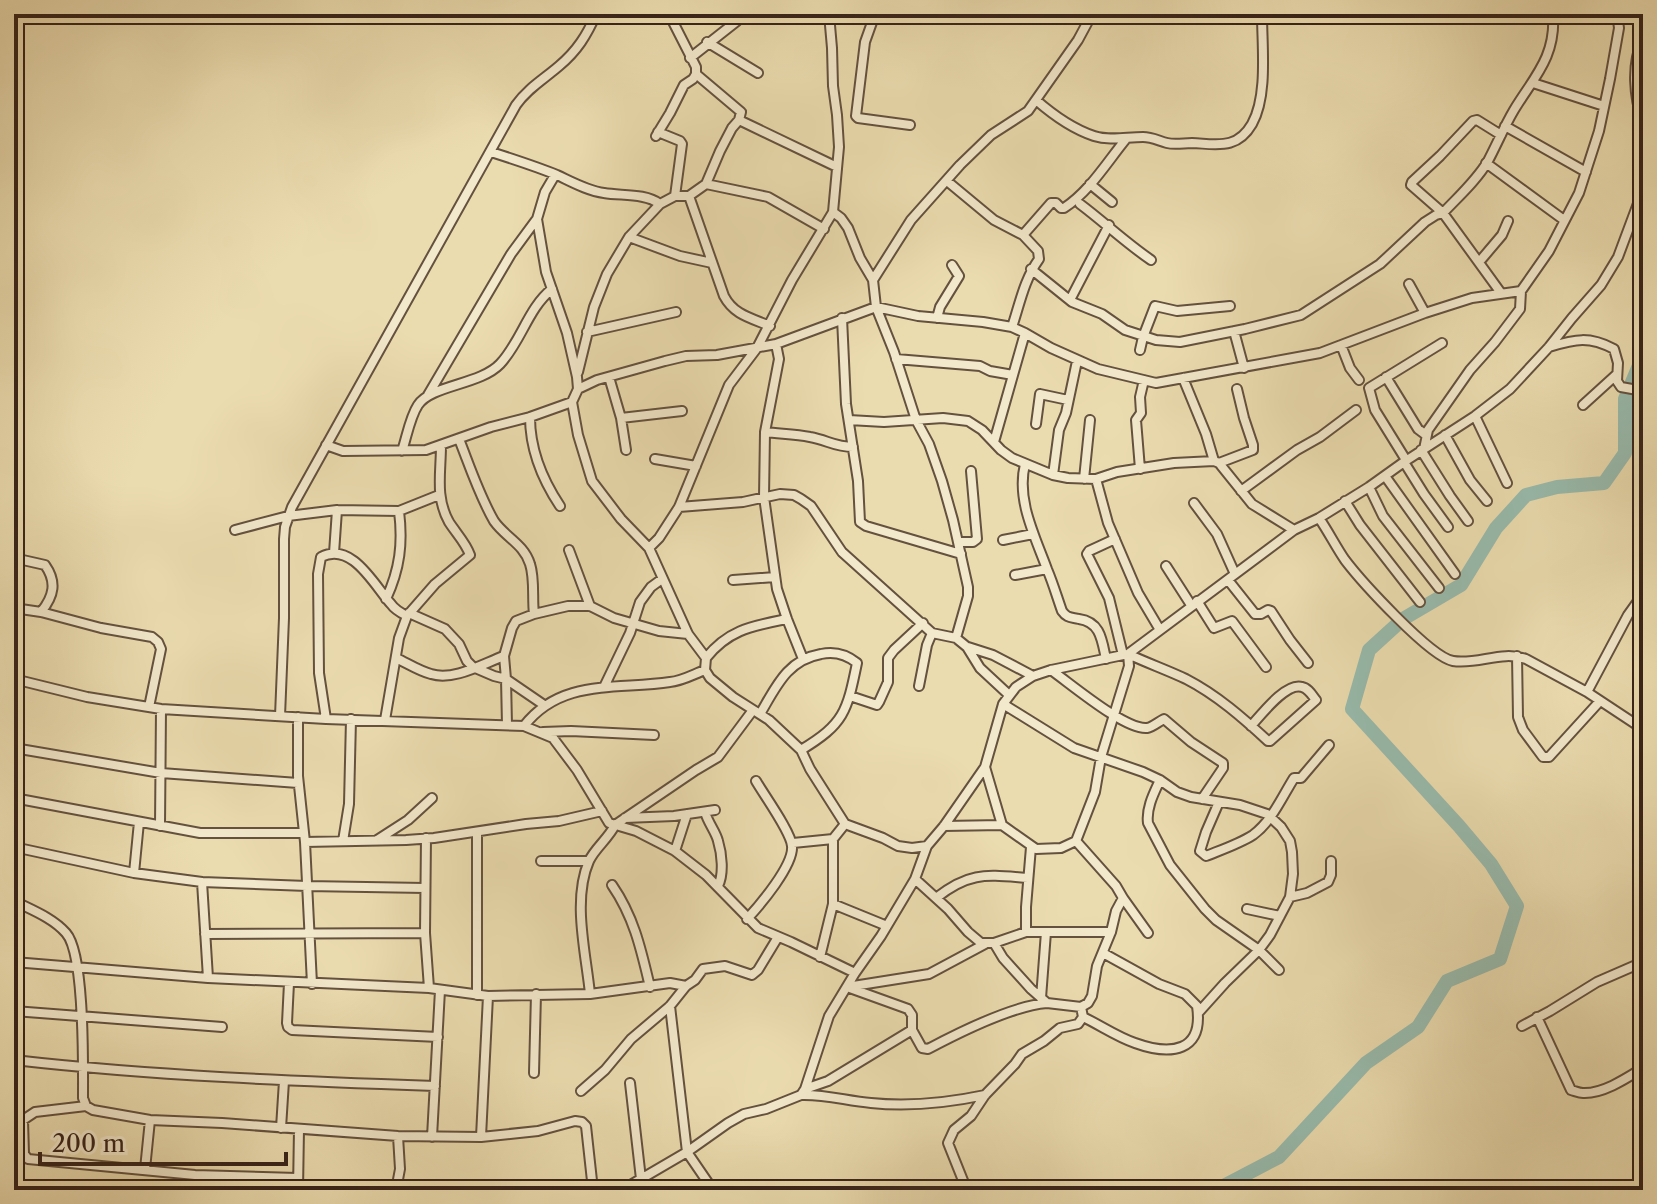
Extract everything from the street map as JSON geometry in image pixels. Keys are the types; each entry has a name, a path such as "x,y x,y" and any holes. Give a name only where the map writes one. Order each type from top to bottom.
{"street":[{"path":"280,716 284,539 288,516 522,97 575,51 589,32 596,14"},
{"path":"669,14 696,67 696,74 684,85 657,134 682,144 675,196"},
{"path":"649,548 679,507 729,385 757,348 792,280 833,212 839,147 829,14"},
{"path":"856,116 865,42 875,14"},
{"path":"873,280 911,220 973,151 1028,111 1078,40 1092,14"},
{"path":"1036,100 1053,114 1104,138 1143,137 1168,143 1223,145 1237,141 1252,124 1258,109 1263,68 1262,14"},
{"path":"1031,269 1070,300 1102,314 1125,330 1156,340 1180,342 1301,315 1380,264 1425,222 1443,213 1486,163 1548,54 1553,14"},
{"path":"1468,521 1422,450 1426,435 1470,370 1520,309 1521,291 1549,251 1579,193 1599,131 1619,28 1617,14"},
{"path":"690,58 737,21"},
{"path":"1643,40 1636,54 1635,84 1643,123"},
{"path":"707,42 758,73"},
{"path":"577,377 594,307 629,237 660,204 675,196 689,196 706,184 732,128 739,120 741,112 696,74"},
{"path":"1533,83 1604,106"},
{"path":"837,115 910,125"},
{"path":"739,120 837,167"},
{"path":"1501,293 1443,213 1412,188 1412,182 1477,120 1586,172"},
{"path":"1023,235 1051,203 1061,208 1067,206 1090,184 1126,138"},
{"path":"491,152 601,193 646,197 660,204"},
{"path":"1486,163 1564,220"},
{"path":"402,451 419,403 428,395 511,254 537,219 545,192 555,175"},
{"path":"947,181 994,220 1023,235 1039,253 1039,259 1024,285 1012,327"},
{"path":"706,184 768,197 824,229"},
{"path":"1090,184 1112,202"},
{"path":"803,1092 829,1016 915,879 927,846 985,767 1008,694 1033,676 1126,654 1294,530 1369,487 1510,389 1601,285 1618,257 1643,190"},
{"path":"689,196 730,307 770,326"},
{"path":"1080,204 1151,260"},
{"path":"833,212 848,228 873,280 876,307 946,494 968,596 956,638"},
{"path":"537,219 542,256 567,333 577,377 578,389 572,402 592,481 621,519 649,548 688,634 706,658"},
{"path":"1480,261 1502,235 1508,221"},
{"path":"1070,300 1109,225"},
{"path":"629,237 680,256 712,263"},
{"path":"937,318 940,307 959,276 952,265"},
{"path":"1409,284 1425,313"},
{"path":"428,395 483,376 499,366 543,296 552,289"},
{"path":"578,389 675,358 717,355 776,344 876,307 1012,327 1077,361 1156,383 1320,353 1472,298 1521,291"},
{"path":"1140,350 1155,306 1177,311 1230,306"},
{"path":"587,332 676,312"},
{"path":"842,318 846,404 858,481 860,522 961,554"},
{"path":"1234,331 1244,368"},
{"path":"994,442 1025,333"},
{"path":"1549,347 1572,340 1588,339 1603,343 1614,349 1618,363 1617,381 1621,387 1642,391"},
{"path":"1442,343 1370,386 1369,391 1375,410 1424,494 1448,527"},
{"path":"776,344 779,359 765,432 764,497 775,577 803,659"},
{"path":"1341,345 1350,368 1359,380"},
{"path":"896,359 980,366 1013,375"},
{"path":"1053,475 1059,430 1066,413 1077,361"},
{"path":"1583,405 1616,375"},
{"path":"609,377 626,450"},
{"path":"1386,377 1418,429 1426,435"},
{"path":"1183,378 1216,462 1252,504 1294,530"},
{"path":"1140,469 1136,420 1141,413 1140,397 1144,380"},
{"path":"849,420 884,422 943,418 968,421 1012,458 1025,464 1053,475 1096,479 1117,472 1174,463 1216,462 1253,450 1237,389"},
{"path":"1036,424 1040,394 1068,400"},
{"path":"326,445 343,451 426,450 572,402"},
{"path":"1241,491 1356,410"},
{"path":"621,418 682,411"},
{"path":"1475,416 1507,483"},
{"path":"530,417 530,435 538,468 560,506"},
{"path":"1084,479 1090,420"},
{"path":"765,432 810,437 838,447 853,447"},
{"path":"1445,435 1470,480 1487,501"},
{"path":"459,439 488,510 506,536 515,540 530,564 534,614"},
{"path":"385,720 399,638 408,614 439,580 470,555 451,524 439,495 441,445"},
{"path":"655,459 696,466"},
{"path":"1025,464 1023,495 1033,534 1064,615 1092,622 1102,638 1106,659"},
{"path":"958,542 977,539 971,471"},
{"path":"1385,476 1455,574"},
{"path":"1096,479 1108,523 1138,593 1160,630"},
{"path":"1369,487 1383,516 1439,588"},
{"path":"679,507 743,502 780,494 794,495 811,506 842,552 932,633 956,638 967,647 980,668 1008,694"},
{"path":"235,530 288,516 337,510 399,511 439,495"},
{"path":"1345,501 1420,602"},
{"path":"1194,503 1217,534 1232,577 1255,614 1271,611 1308,663"},
{"path":"334,553 337,510"},
{"path":"386,599 402,545 399,511"},
{"path":"1319,518 1345,559 1394,614 1432,650 1457,662 1517,656 1587,692 1643,729"},
{"path":"1003,540 1033,534"},
{"path":"985,767 1002,825 1031,847 1042,850 1061,848 1076,841 1095,792 1101,757 1129,666 1109,598 1087,554 1115,539"},
{"path":"569,550 590,606"},
{"path":"326,719 319,673 318,566 321,557 329,553 349,558 363,569 394,609 445,629 473,667 506,679 544,705"},
{"path":"14,558 45,565 53,576 48,604 41,612"},
{"path":"1166,566 1214,628 1232,621 1266,667"},
{"path":"1015,575 1047,569"},
{"path":"733,580 775,577"},
{"path":"604,687 630,633 637,610 646,594 662,579"},
{"path":"1587,692 1628,615 1643,594"},
{"path":"507,725 504,656 516,621 568,606 590,606 602,613 659,631 688,634"},
{"path":"14,608 152,637 161,649 149,707"},
{"path":"787,619 742,629 706,658 705,670 710,678 801,750 845,824 898,846 927,846"},
{"path":"850,696 877,705 888,682 888,658 923,623"},
{"path":"919,686 932,633"},
{"path":"967,647 993,655 1033,676"},
{"path":"590,994 579,907 589,861 615,825 718,757 791,667 803,659 830,652 851,658 857,663 850,696 834,727 801,750"},
{"path":"1126,654 1195,684 1234,710 1251,726 1268,741 1273,741 1316,700 1307,688 1293,687 1279,696 1251,726"},
{"path":"396,658 440,676 459,673 504,656"},
{"path":"1517,656 1518,717 1523,730 1543,757 1549,757 1600,701"},
{"path":"524,726 544,705 564,696 604,687 676,682 705,670"},
{"path":"1051,670 1113,715 1137,727 1150,728 1164,719 1223,763 1223,768 1202,799"},
{"path":"14,679 87,697 161,709 524,726 542,732 553,738 565,753 609,823 636,831 675,851 718,886 758,928 855,973"},
{"path":"1003,704 1074,748 1160,780 1177,792 1240,805 1271,816 1290,841 1293,861 1290,897 1280,916 1259,950 1198,1013"},
{"path":"160,826 161,709"},
{"path":"298,717 298,783 312,984"},
{"path":"343,841 349,804 351,719"},
{"path":"542,732 654,735"},
{"path":"1219,802 1200,851 1206,856 1252,835 1271,816 1294,778 1301,778 1329,745"},
{"path":"14,748 161,773 298,783"},
{"path":"1160,780 1147,815 1148,823 1170,865 1210,915 1259,950 1279,970"},
{"path":"747,919 787,867 793,843 756,781"},
{"path":"14,798 200,833 343,841 426,838 559,821 602,811"},
{"path":"376,840 408,820 432,798"},
{"path":"624,818 710,811 707,821 718,839 721,873 718,886"},
{"path":"675,851 687,814"},
{"path":"134,873 139,822"},
{"path":"820,957 833,904 833,839 845,824"},
{"path":"944,826 1002,825"},
{"path":"477,832 477,995"},
{"path":"426,838 425,933 429,988"},
{"path":"793,843 833,839"},
{"path":"1076,841 1116,886 1148,933"},
{"path":"14,847 134,873 202,882 425,888"},
{"path":"1026,932 1031,847"},
{"path":"541,861 589,861"},
{"path":"1290,897 1307,893 1328,882 1331,861"},
{"path":"936,898 957,883 971,878 994,875 1028,878"},
{"path":"915,879 968,932 981,943 990,944 1044,1001 1082,1012 1133,1043 1176,1049 1185,1046 1196,1035 1197,1006 1185,994 1159,984 1103,953"},
{"path":"202,882 208,978"},
{"path":"612,885 631,917 650,987"},
{"path":"963,1190 964,1183 948,1143 950,1136 971,1116 985,1095 1022,1054 1060,1028 1078,1024 1092,996 1097,966 1123,898"},
{"path":"14,901 53,921 69,935 79,968 83,1098 86,1106"},
{"path":"833,904 887,926"},
{"path":"1247,909 1280,916"},
{"path":"847,987 929,974 990,944 1026,932 1111,932"},
{"path":"1044,1001 1046,932"},
{"path":"205,934 425,933"},
{"path":"581,1091 605,1070 631,1039 670,1006 703,969 725,966 752,975 778,937"},
{"path":"14,962 208,978 429,988 488,996 590,994 670,983 686,986"},
{"path":"1522,1026 1597,982 1643,962"},
{"path":"289,983 287,1023 292,1030 438,1037"},
{"path":"847,987 908,1009 912,1015 912,1030 922,1048 928,1049 1008,1012 1044,1001"},
{"path":"432,1137 440,990"},
{"path":"534,1073 536,994"},
{"path":"481,1137 488,996"},
{"path":"670,1006 687,1152 713,1190"},
{"path":"14,1011 222,1027"},
{"path":"1537,1017 1571,1090 1584,1093 1598,1090 1621,1082 1643,1068"},
{"path":"622,1190 744,1114 766,1109 828,1081 912,1030"},
{"path":"14,1060 83,1068 284,1081 435,1086"},
{"path":"281,1128 284,1081"},
{"path":"630,1083 641,1179"},
{"path":"803,1092 869,1103 920,1105 985,1095"},
{"path":"297,1178 195,1175 28,1159 24,1154 23,1120 35,1112 86,1106 93,1110 150,1120 432,1137 481,1137 538,1131 575,1121 586,1126 593,1190"},
{"path":"145,1169 150,1120"},
{"path":"298,1190 299,1129"},
{"path":"396,1190 400,1169 398,1136"},
{"path":"195,1175 195,1190"}],"waterway":[{"path":"1216,1190 1279,1157 1366,1063 1418,1027 1447,981 1500,959 1517,906 1491,864 1352,709 1369,650 1403,619 1461,585 1496,528 1526,495 1557,487 1604,483 1625,453 1625,399 1643,356"}]}
